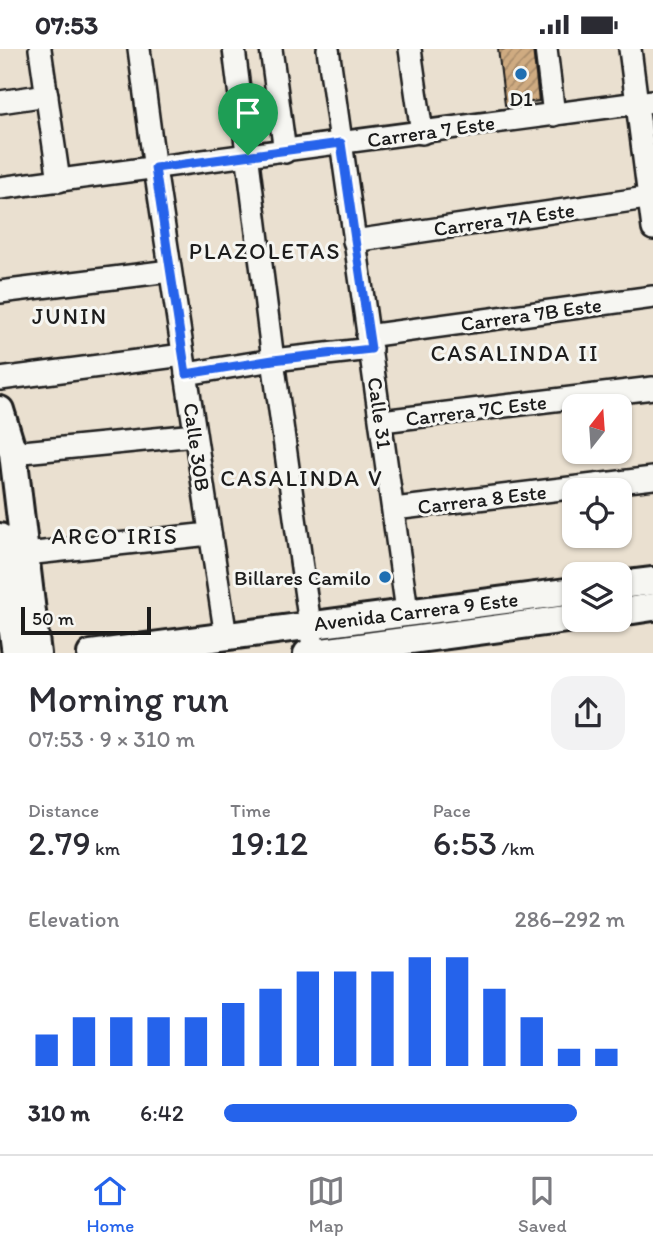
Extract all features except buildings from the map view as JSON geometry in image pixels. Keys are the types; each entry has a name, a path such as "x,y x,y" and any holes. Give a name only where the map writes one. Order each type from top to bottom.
{"main road":[{"path":"0,410 13,453 37,653"},
{"path":"0,537 16,653"},
{"path":"632,584 653,581"},
{"name":"Avenida Carrera 9 Este","path":"90,653 562,592"},
{"path":"632,610 653,607"},
{"name":"Avenida Carrera 9 Este","path":"312,653 562,620"}],"street":[{"path":"40,49 59,181"},
{"name":"Calle 30B","path":"139,49 226,637"},
{"path":"234,49 312,653"},
{"path":"271,49 285,152"},
{"name":"Calle 31","path":"328,49 407,611"},
{"path":"410,49 422,133"},
{"path":"546,49 554,115"},
{"path":"630,49 645,103 653,229"},
{"path":"0,102 47,95"},
{"name":"Carrera 7 Este","path":"0,188 645,103"},
{"name":"Carrera 7A Este","path":"354,241 651,198"},
{"path":"0,292 170,271"},
{"name":"Carrera 7B Este","path":"0,379 273,360 653,297"},
{"name":"Carrera 7C Este","path":"382,421 653,388"},
{"path":"13,453 195,435"},
{"name":"Carrera 8 Este","path":"394,509 653,478"},
{"path":"26,554 209,534"}],"place":[{"name":"D1","path":"521,74"},
{"name":"Billares Camilo","path":"385,577"}],"district":[{"name":"PLAZOLETAS","path":"265,251"},
{"name":"JUNIN","path":"70,316"},
{"name":"CASALINDA II","path":"515,353"},
{"name":"CASALINDA V","path":"302,478"},
{"name":"ARCO IRIS","path":"115,536"}],"route":[{"path":"341,143 371,349 273,360 186,374 155,168 248,155 341,143"}]}
